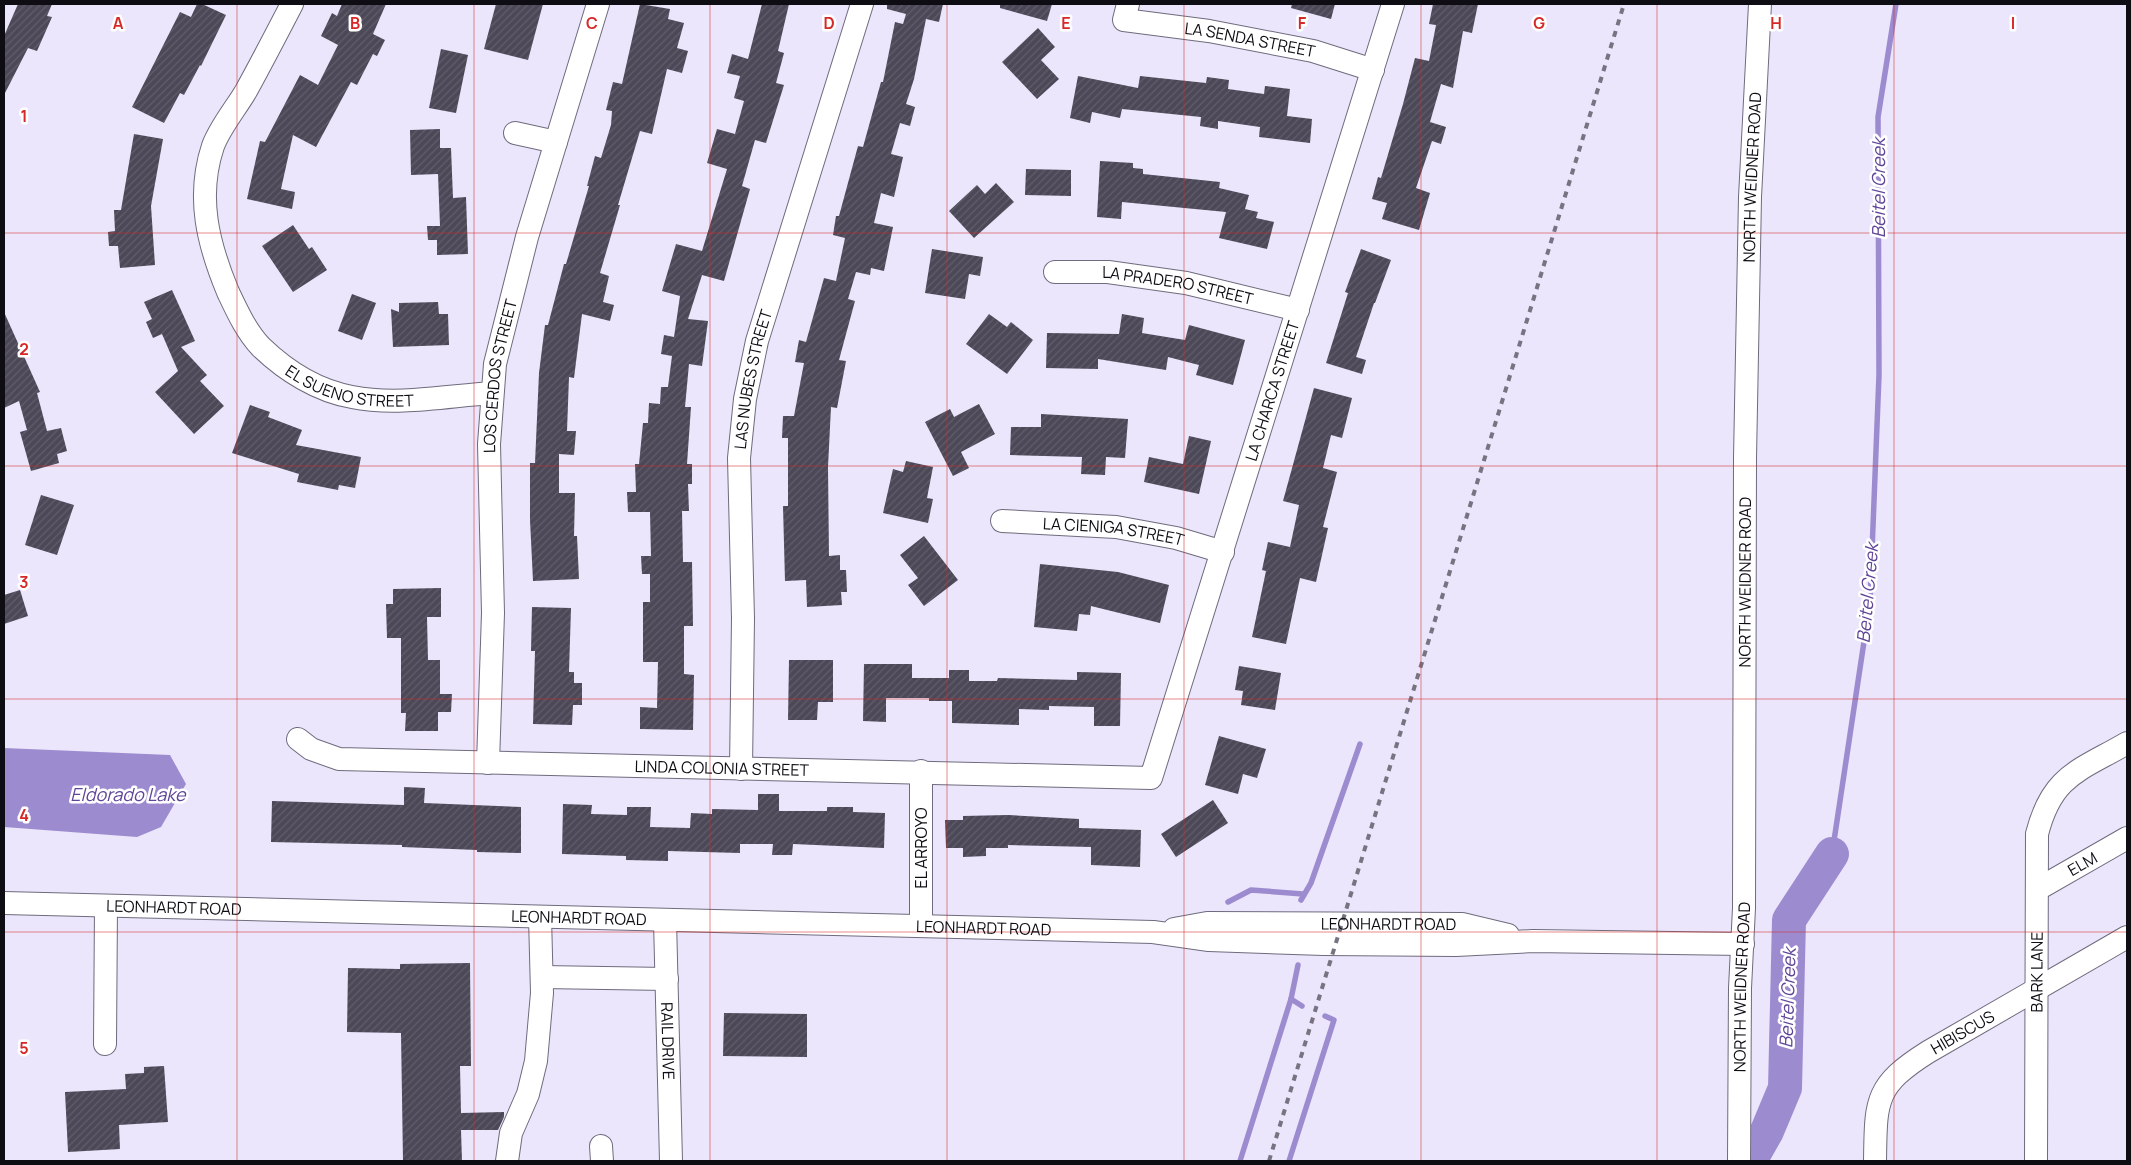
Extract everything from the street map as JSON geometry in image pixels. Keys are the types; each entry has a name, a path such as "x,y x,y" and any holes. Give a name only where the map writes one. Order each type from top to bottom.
{"street":[{"name":"EL SUENO STREET","path":"292,4 247,89 214,144 208,166 204,201 208,236 217,266 236,310 261,346 287,369 334,392 352,397 386,400 492,394"},
{"name":"LOS CERDOS STREET","path":"488,763 493,613 488,496 492,394 505,320 526,237 598,4"},
{"name":"LAS NUBES STREET","path":"741,769 743,618 739,458 745,399 757,341 862,4"},
{"name":"LA CHARCA STREET","path":"1152,778 1393,4"},
{"name":"NORTH WEIDNER ROAD","path":"1739,1161 1743,944 1745,458 1750,196 1760,4"},
{"name":"LA SENDA STREET","path":"1126,12 1209,32 1313,51 1373,70"},
{"path":"515,133 556,142"},
{"name":"LA PRADERO STREET","path":"1054,272 1108,272 1186,283 1298,310"},
{"name":"LA CIENIGA STREET","path":"1002,521 1116,527 1176,538 1223,552"},
{"name":"LINDA COLONIA STREET","path":"298,740 311,749 339,759 741,769 922,771 1152,778"},
{"name":"BARK LANE","path":"2036,1161 2037,834 2049,799 2057,787 2065,779 2127,743"},
{"name":"EL ARROYO","path":"922,771 922,925"},
{"name":"ELM","path":"2038,889 2127,838"},
{"name":"LEONHARDT ROAD","path":"4,902 1153,932 1209,940 1324,944 1456,945 1533,941 1743,944"},
{"path":"105,1044 106,906"},
{"path":"507,1161 511,1133 528,1094 536,1061 542,977 540,917"},
{"name":"RAIL DRIVE","path":"665,920 671,1161"},
{"name":"HIBISCUS","path":"1875,1161 1877,1107 1884,1088 1891,1079 1907,1065 1928,1052 2127,937"},
{"path":"542,977 667,979"}],"water":[{"name":"Eldorado Lake","path":"4,748 170,755 186,784 161,827 137,837 4,827"}],"building":[{"path":"18,4 52,4 47,16 52,17 37,51 28,48 4,95 4,36"},
{"path":"197,4 202,4 226,15 201,66 184,95 180,93 164,123 132,107 180,12 191,17"},
{"path":"342,4 386,4 373,34 385,40 377,56 373,54 357,85 351,82 316,147 293,135 281,189 295,192 292,209 247,199 260,141 265,142 300,75 318,85 338,45 321,36 332,13 337,16"},
{"path":"496,4 543,4 528,60 484,49"},
{"path":"640,4 670,9 668,19 684,23 677,48 688,51 682,73 667,69 652,134 640,131 618,205 620,205 600,273 609,276 603,302 614,305 610,321 582,314 574,378 569,377 567,431 576,431 574,455 559,454 559,493 575,493 574,536 577,536 579,579 533,581 530,463 535,463 539,373 545,325 548,325 564,264 566,264 589,186 587,186 595,156 601,158 611,125 612,111 606,110 613,82 622,84"},
{"path":"762,4 789,4 778,51 784,53 776,83 784,85 766,143 755,140 742,186 750,189 724,281 702,275 688,319 708,321 702,366 689,364 685,407 691,407 687,464 692,464 692,484 688,484 689,511 682,511 683,562 692,562 693,626 684,626 684,674 694,675 693,730 640,729 640,707 657,708 658,662 643,662 643,602 650,602 650,574 642,574 641,556 651,556 650,512 628,512 627,492 636,492 635,464 639,464 643,423 648,423 649,403 660,404 661,387 668,387 672,356 661,354 664,335 674,337 680,296 662,291 676,244 702,251 727,169 707,163 717,129 735,134 744,101 734,98 740,76 727,73 732,54 748,59"},
{"path":"887,4 943,4 939,22 926,19 914,79 906,104 915,107 910,126 900,123 891,154 903,157 894,197 881,193 874,223 893,227 884,271 871,268 870,275 856,272 848,299 855,301 839,360 846,361 837,408 831,407 828,467 829,556 840,555 840,570 846,570 847,592 841,592 842,605 807,607 806,580 785,581 783,506 788,506 788,438 782,438 783,416 794,416 804,363 795,362 799,340 806,342 824,278 836,281 845,238 833,235 836,216 839,216 858,146 863,147 881,82 883,82 895,22 903,24 906,14 887,9"},
{"path":"1000,4 1052,4 1047,21 1000,8"},
{"path":"1292,4 1335,4 1331,19 1291,8"},
{"path":"1433,4 1478,4 1472,33 1463,31 1453,88 1441,84 1430,122 1446,127 1441,144 1432,141 1416,188 1430,193 1419,230 1382,219 1387,203 1372,199 1378,177 1381,178 1415,58 1429,61 1436,25 1429,24"},
{"path":"1038,28 1055,47 1041,60 1059,79 1037,99 1002,62"},
{"path":"441,49 468,55 456,113 429,108"},
{"path":"1078,76 1138,88 1140,76 1206,83 1207,77 1229,80 1228,89 1264,94 1265,86 1290,89 1287,116 1312,119 1310,143 1259,137 1260,127 1218,121 1218,129 1200,126 1201,117 1122,109 1120,118 1092,112 1090,123 1070,118"},
{"path":"440,129 440,148 451,148 453,198 466,197 468,254 437,255 437,240 428,240 427,226 440,226 438,174 411,175 410,130"},
{"path":"134,134 163,139 151,206 155,265 120,268 118,246 109,246 108,232 115,231 114,210 121,210"},
{"path":"1100,161 1133,163 1133,168 1143,169 1143,174 1220,182 1219,188 1249,195 1245,209 1258,212 1256,218 1274,222 1267,249 1219,238 1226,212 1122,202 1121,219 1097,217"},
{"path":"1026,169 1071,170 1071,196 1025,195"},
{"path":"996,183 1014,202 974,238 949,211 977,185 985,194"},
{"path":"293,225 309,249 312,247 327,270 293,292 262,246"},
{"path":"932,249 983,257 980,276 969,274 965,299 925,293"},
{"path":"1361,249 1391,260 1356,357 1366,360 1362,374 1326,363 1348,293 1345,292"},
{"path":"172,290 195,341 181,347 207,375 200,381 224,406 194,434 155,392 178,371 162,334 153,338 146,322 152,319 144,302"},
{"path":"352,294 376,303 362,340 338,331"},
{"path":"438,302 439,314 448,314 449,345 393,347 391,309 399,312 399,303"},
{"path":"4,312 40,392 37,393 47,431 61,428 67,451 57,454 59,463 31,471 20,432 27,430 19,401 4,408"},
{"path":"989,314 1007,327 1011,322 1033,340 1007,374 966,344"},
{"path":"1122,314 1144,318 1142,333 1185,340 1189,325 1245,340 1233,385 1196,375 1199,365 1168,357 1166,370 1098,359 1098,369 1046,368 1047,333 1119,334"},
{"path":"1314,388 1352,398 1342,438 1331,435 1323,468 1337,472 1323,527 1328,528 1316,582 1300,578 1286,644 1252,637 1266,571 1262,570 1268,542 1290,547 1299,505 1283,501"},
{"path":"979,404 995,434 961,452 969,468 953,476 925,422 950,409 954,417"},
{"path":"250,405 270,412 268,417 302,430 296,445 361,457 355,488 339,485 338,490 297,482 299,474 232,453"},
{"path":"1041,414 1128,419 1125,458 1106,457 1105,475 1081,474 1082,457 1010,455 1011,427 1041,427"},
{"path":"1189,436 1211,441 1199,494 1144,482 1149,457 1183,464"},
{"path":"906,461 933,467 927,498 933,499 928,523 883,513 893,469 903,472"},
{"path":"41,495 74,505 57,555 25,545"},
{"path":"924,536 958,580 924,606 908,585 918,578 900,555"},
{"path":"1040,564 1118,572 1169,585 1160,623 1091,606 1090,615 1079,614 1077,631 1034,627"},
{"path":"441,588 441,617 427,617 428,660 440,660 440,694 452,694 451,712 438,712 438,731 405,731 406,713 401,713 401,638 387,638 386,604 393,604 393,589"},
{"path":"20,590 28,616 4,624 4,595"},
{"path":"532,607 571,608 569,672 574,672 574,683 582,683 582,705 573,705 572,725 533,724 535,651 531,651"},
{"path":"789,660 833,660 833,702 818,702 817,720 788,720"},
{"path":"864,664 912,664 912,678 949,678 949,670 969,670 969,681 997,681 998,678 1077,680 1077,672 1121,673 1120,726 1094,726 1094,707 1049,706 1049,710 1019,709 1019,725 952,723 952,701 929,701 929,698 886,698 886,722 863,721"},
{"path":"1239,666 1281,673 1275,710 1241,705 1243,691 1235,690"},
{"path":"1219,736 1266,749 1257,778 1243,774 1238,794 1205,785"},
{"path":"404,787 425,788 424,803 521,807 521,853 402,847 402,845 271,842 272,801 404,805"},
{"path":"758,794 779,794 779,811 827,811 827,807 853,807 853,812 885,813 884,848 793,844 792,855 772,855 773,844 740,844 740,853 668,851 668,861 626,860 626,856 562,854 563,804 592,805 591,814 627,815 627,807 651,807 650,827 690,828 691,813 712,814 712,809 758,810"},
{"path":"1213,800 1228,823 1176,857 1161,834"},
{"path":"1008,815 1079,819 1079,828 1141,830 1140,867 1091,865 1091,847 1008,845 1008,848 986,848 986,856 963,857 963,848 946,848 945,820 963,820 963,816"},
{"path":"470,963 471,1066 460,1066 461,1113 504,1112 504,1117 498,1130 461,1130 462,1161 403,1161 401,1033 347,1032 348,968 400,969 400,964"},
{"path":"724,1013 807,1014 807,1057 723,1056"},
{"path":"164,1066 168,1122 119,1125 120,1149 68,1152 65,1092 126,1089 125,1074 144,1073 144,1067"}],"waterway":[{"name":"Beitel Creek","path":"1832,854 1870,602 1879,375 1878,117 1896,4"},
{"path":"1301,900 1311,883 1360,744"},
{"name":"Beitel Creek","path":"1750,1161 1767,1131 1785,1088 1789,920 1832,854"},
{"path":"1228,902 1251,890 1303,894"},
{"path":"1240,1161 1291,999 1298,965"},
{"path":"1291,999 1302,1006"},
{"path":"1289,1161 1334,1020 1325,1016"}],"railway":[{"path":"1269,1161 1624,4"}]}
